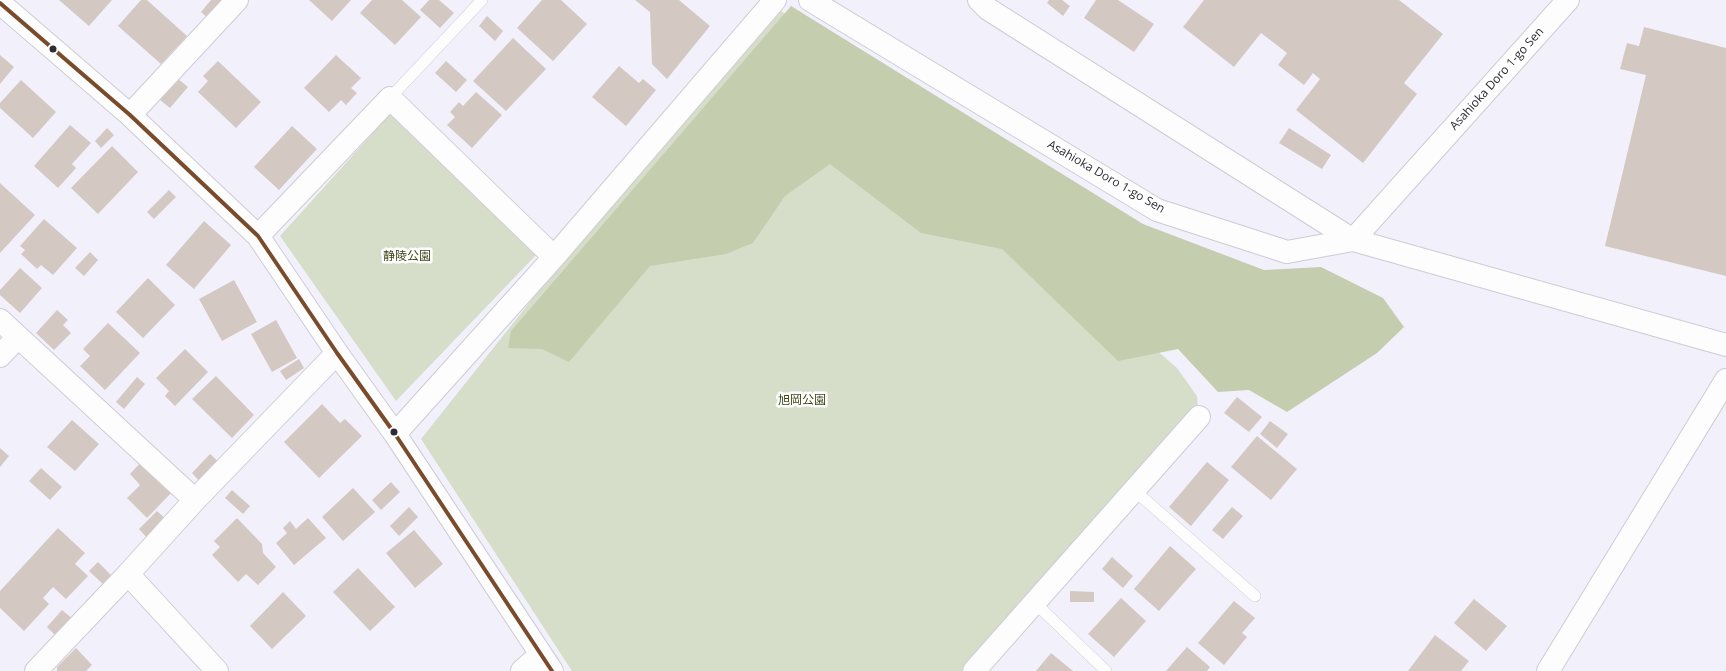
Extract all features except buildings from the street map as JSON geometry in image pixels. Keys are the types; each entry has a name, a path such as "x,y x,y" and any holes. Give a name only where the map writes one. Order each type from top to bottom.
{"street":[{"path":"130,115 237,0"},
{"path":"395,434 554,257 775,0"},
{"name":"Asahioka Doro 1-go Sen","path":"810,0 1158,210 1287,252 1353,240 1568,0"},
{"path":"979,0 988,9 1353,240 1726,344"},
{"path":"0,4 130,115 258,236 395,434 547,662 522,671"},
{"path":"258,236 390,98 554,257"},
{"path":"0,320 195,500"},
{"path":"0,356 18,337"},
{"path":"36,671 195,500 337,352"},
{"path":"1548,671 1726,380"},
{"path":"974,671 1199,417"},
{"path":"128,574 217,671"}],"lane":[{"path":"390,98 482,0"},
{"path":"1135,491 1255,596"},
{"path":"1034,602 1106,671"}],"green space":[{"path":"791,6 1143,224 1264,270 1321,267 1383,298 1404,327 1377,353 1287,412 1249,390 1218,392 1178,349 1118,361 1002,249 921,233 830,164 785,196 753,243 726,254 650,266 569,362 542,349 508,348 511,331"},
{"name":"旭岡公園","path":"781,11 862,62 880,110 1177,368 1197,396 1199,425 979,671 572,671 421,439 561,263"},
{"name":"静陵公園","path":"390,114 537,254 396,401 280,236"}],"transit line":[{"path":"0,3 130,115 258,236 337,353 395,434 552,671"}]}
